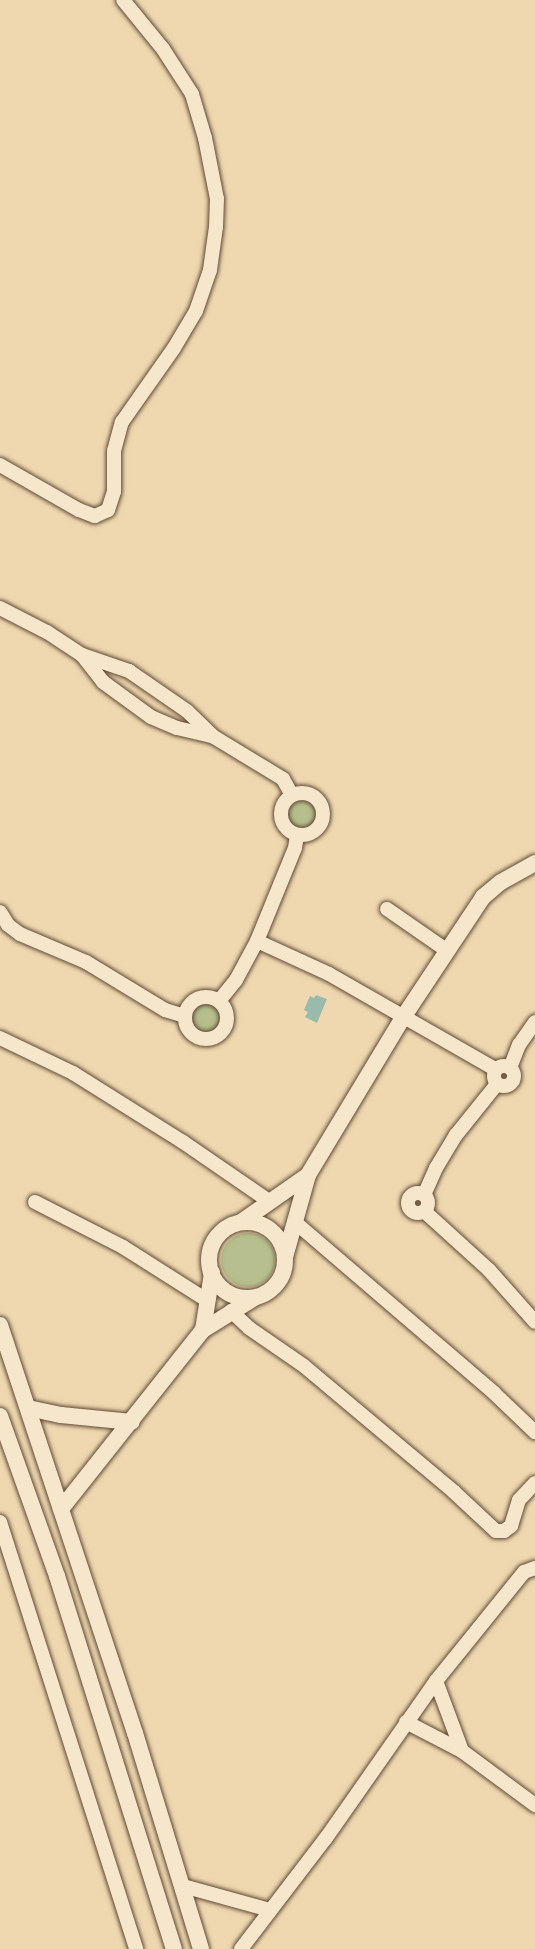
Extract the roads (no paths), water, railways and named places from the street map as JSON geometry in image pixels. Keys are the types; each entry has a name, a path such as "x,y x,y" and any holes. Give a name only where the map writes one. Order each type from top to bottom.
{"street":[{"path":"0,465 79,510 95,516 108,510 114,491 114,451 122,422 191,320 210,270 217,199 205,138 192,94 164,49 123,0"},
{"path":"0,608 47,632 82,655 129,671 187,711 214,737 283,779 292,795"},
{"path":"82,655 103,682 151,717 177,728 214,737"},
{"path":"306,793 319,801 323,815 317,829 312,833 297,835 290,832 282,821 282,806 292,795 306,793"},
{"path":"219,1001 236,980 257,941 282,873 295,848 297,835"},
{"path":"61,1509 203,1330 231,1311 266,1293 281,1278 308,1175 404,1016 483,897 501,882 535,862"},
{"path":"387,909 446,950"},
{"path":"0,912 8,925 20,934 86,962 165,1010 185,1016"},
{"path":"257,941 329,974 495,1069"},
{"path":"207,996 219,1001 227,1013 227,1020 221,1033 215,1038 200,1039 188,1030 185,1016 195,999 207,996"},
{"path":"510,1068 519,1045 535,1022"},
{"path":"0,1038 73,1073 183,1142 269,1201"},
{"path":"495,1069 506,1065 513,1072 511,1082 507,1085 497,1084"},
{"path":"495,1069 494,1079 497,1084"},
{"path":"497,1084 456,1135 436,1168 424,1195 414,1193 408,1202 411,1211 416,1214 424,1211 489,1270 535,1322"},
{"path":"241,1222 308,1175"},
{"path":"35,1202 123,1247 208,1301"},
{"path":"256,1297 234,1296 217,1283 209,1262 214,1240 230,1225 254,1222 271,1230 282,1245 285,1257"},
{"path":"296,1223 494,1393 535,1432"},
{"path":"203,1330 212,1273"},
{"path":"231,1311 249,1328 304,1366 496,1531 504,1531 511,1527 519,1500 535,1483"},
{"path":"0,1325 183,1886 201,1949"},
{"path":"28,1408 61,1415 132,1422"},
{"path":"0,1416 57,1576 174,1949"},
{"path":"0,1522 136,1949"},
{"path":"241,1949 326,1838 436,1681 524,1572 535,1568"},
{"path":"436,1681 462,1750"},
{"path":"406,1722 462,1750 535,1805"},
{"path":"183,1886 270,1910"}]}
